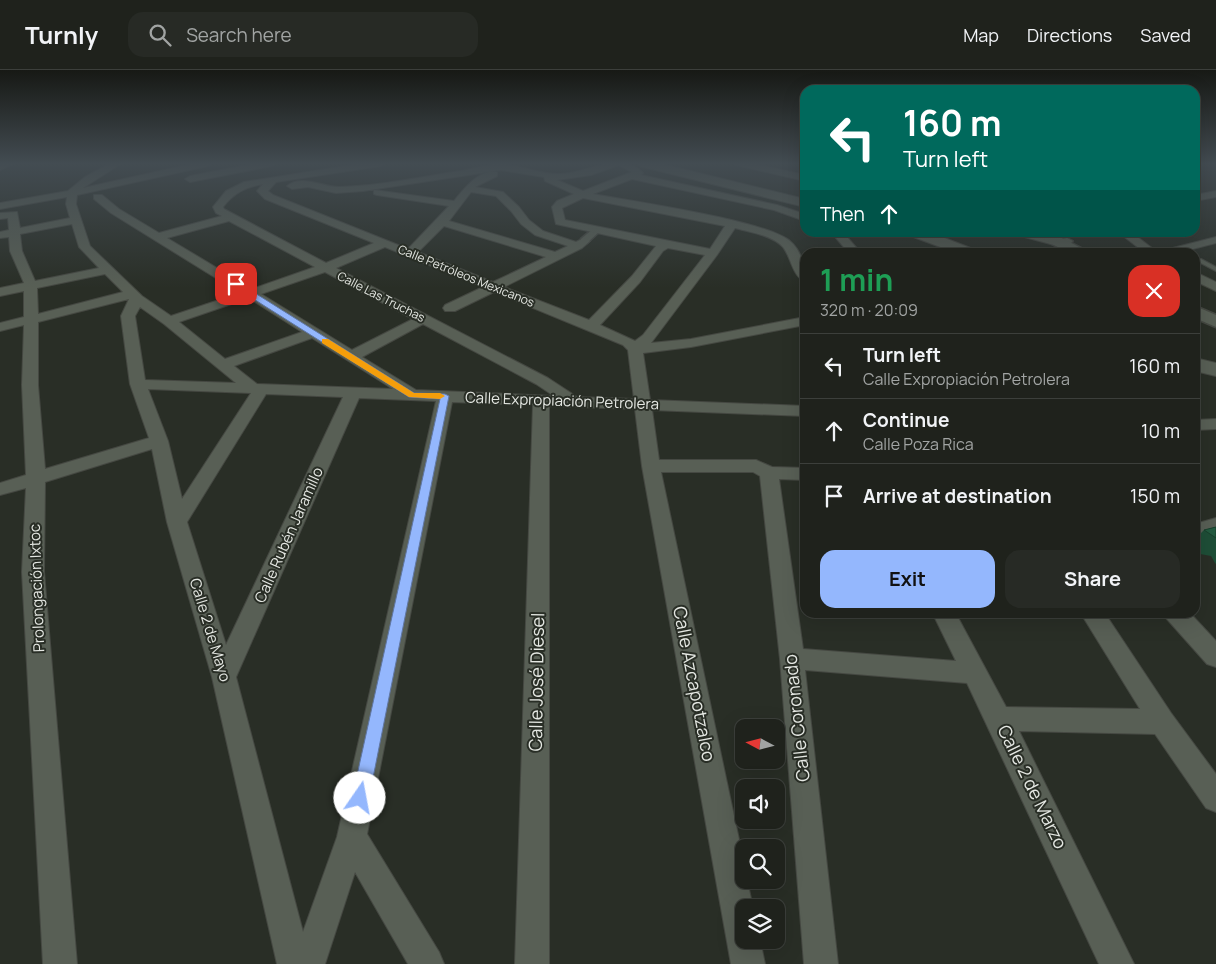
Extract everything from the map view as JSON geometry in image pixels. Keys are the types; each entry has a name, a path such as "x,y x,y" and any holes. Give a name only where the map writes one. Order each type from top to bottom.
{"main road":[{"path":"927,237 956,248"},
{"path":"1200,365 1216,370"},
{"path":"1200,370 1216,374"}],"street":[{"path":"5,221 43,205"},
{"path":"77,205 76,220 85,247 135,296 257,388 177,522"},
{"path":"105,205 412,395"},
{"path":"220,205 218,207 220,211 231,217"},
{"name":"Calle Petróleos Mexicanos","path":"288,205 591,326 628,342 635,349"},
{"path":"408,254 422,244 454,205"},
{"path":"511,205 525,222 539,233 581,243"},
{"path":"560,205 558,207 560,222 596,231 713,253"},
{"path":"634,205 732,224 768,234 786,244 800,260"},
{"path":"656,209 664,205"},
{"path":"743,214 754,205"},
{"path":"759,205 777,208 800,216"},
{"path":"158,237 231,217"},
{"name":"Calle Las Truchas","path":"231,217 542,381 574,402"},
{"path":"5,221 76,220"},
{"name":"Prolongación Ixtoc","path":"5,221 31,286 30,385 36,478 33,572 60,964"},
{"path":"442,222 555,256"},
{"path":"635,349 648,338 713,253 732,224"},
{"path":"450,308 581,243 596,231"},
{"path":"1201,234 1215,240"},
{"path":"841,237 851,248"},
{"path":"1045,237 1058,239 1080,248"},
{"path":"1130,237 1145,248"},
{"path":"1058,239 1072,248"},
{"path":"1185,248 1215,240"},
{"path":"169,320 325,268 385,243"},
{"path":"591,326 636,279 659,249 666,244"},
{"path":"0,292 108,270"},
{"path":"1200,279 1216,287"},
{"path":"0,327 135,296"},
{"name":"Calle 2 de Mayo","path":"135,296 128,316 138,384 159,441 177,522 224,677 294,964"},
{"path":"1200,308 1216,316"},
{"path":"1200,314 1216,322"},
{"path":"350,357 423,319"},
{"path":"635,349 691,343 800,322"},
{"path":"225,364 312,333"},
{"path":"635,349 641,404"},
{"name":"Calle Expropiación Petrolera","path":"138,384 800,411"},
{"name":"Calle Rubén Jaramillo","path":"224,677 353,392"},
{"path":"308,964 352,837 445,396"},
{"name":"Calle José Diesel","path":"532,964 541,400"},
{"name":"Calle Azcapotzalco","path":"641,404 651,466 748,964"},
{"path":"1200,424 1216,424"},
{"path":"0,489 159,441"},
{"path":"651,466 756,466 769,473 800,474"},
{"name":"Calle Coronado","path":"769,473 792,659 821,964"},
{"path":"1200,530 1216,525"},
{"name":"Calle 2 de Marzo","path":"946,618 999,719 1117,964"},
{"path":"1095,618 1162,722 1216,798"},
{"path":"1180,618 1216,657"},
{"path":"792,659 974,673"},
{"path":"999,719 1162,722"},
{"path":"352,837 427,964"}],"lane":[{"path":"1200,261 1216,269"}],"building":[{"path":"1216,527 1216,538 1204,530"}],"slow traffic":[{"path":"325,341 412,395 440,396"}],"route":[{"path":"236,284 412,395 445,396 360,798"}]}
